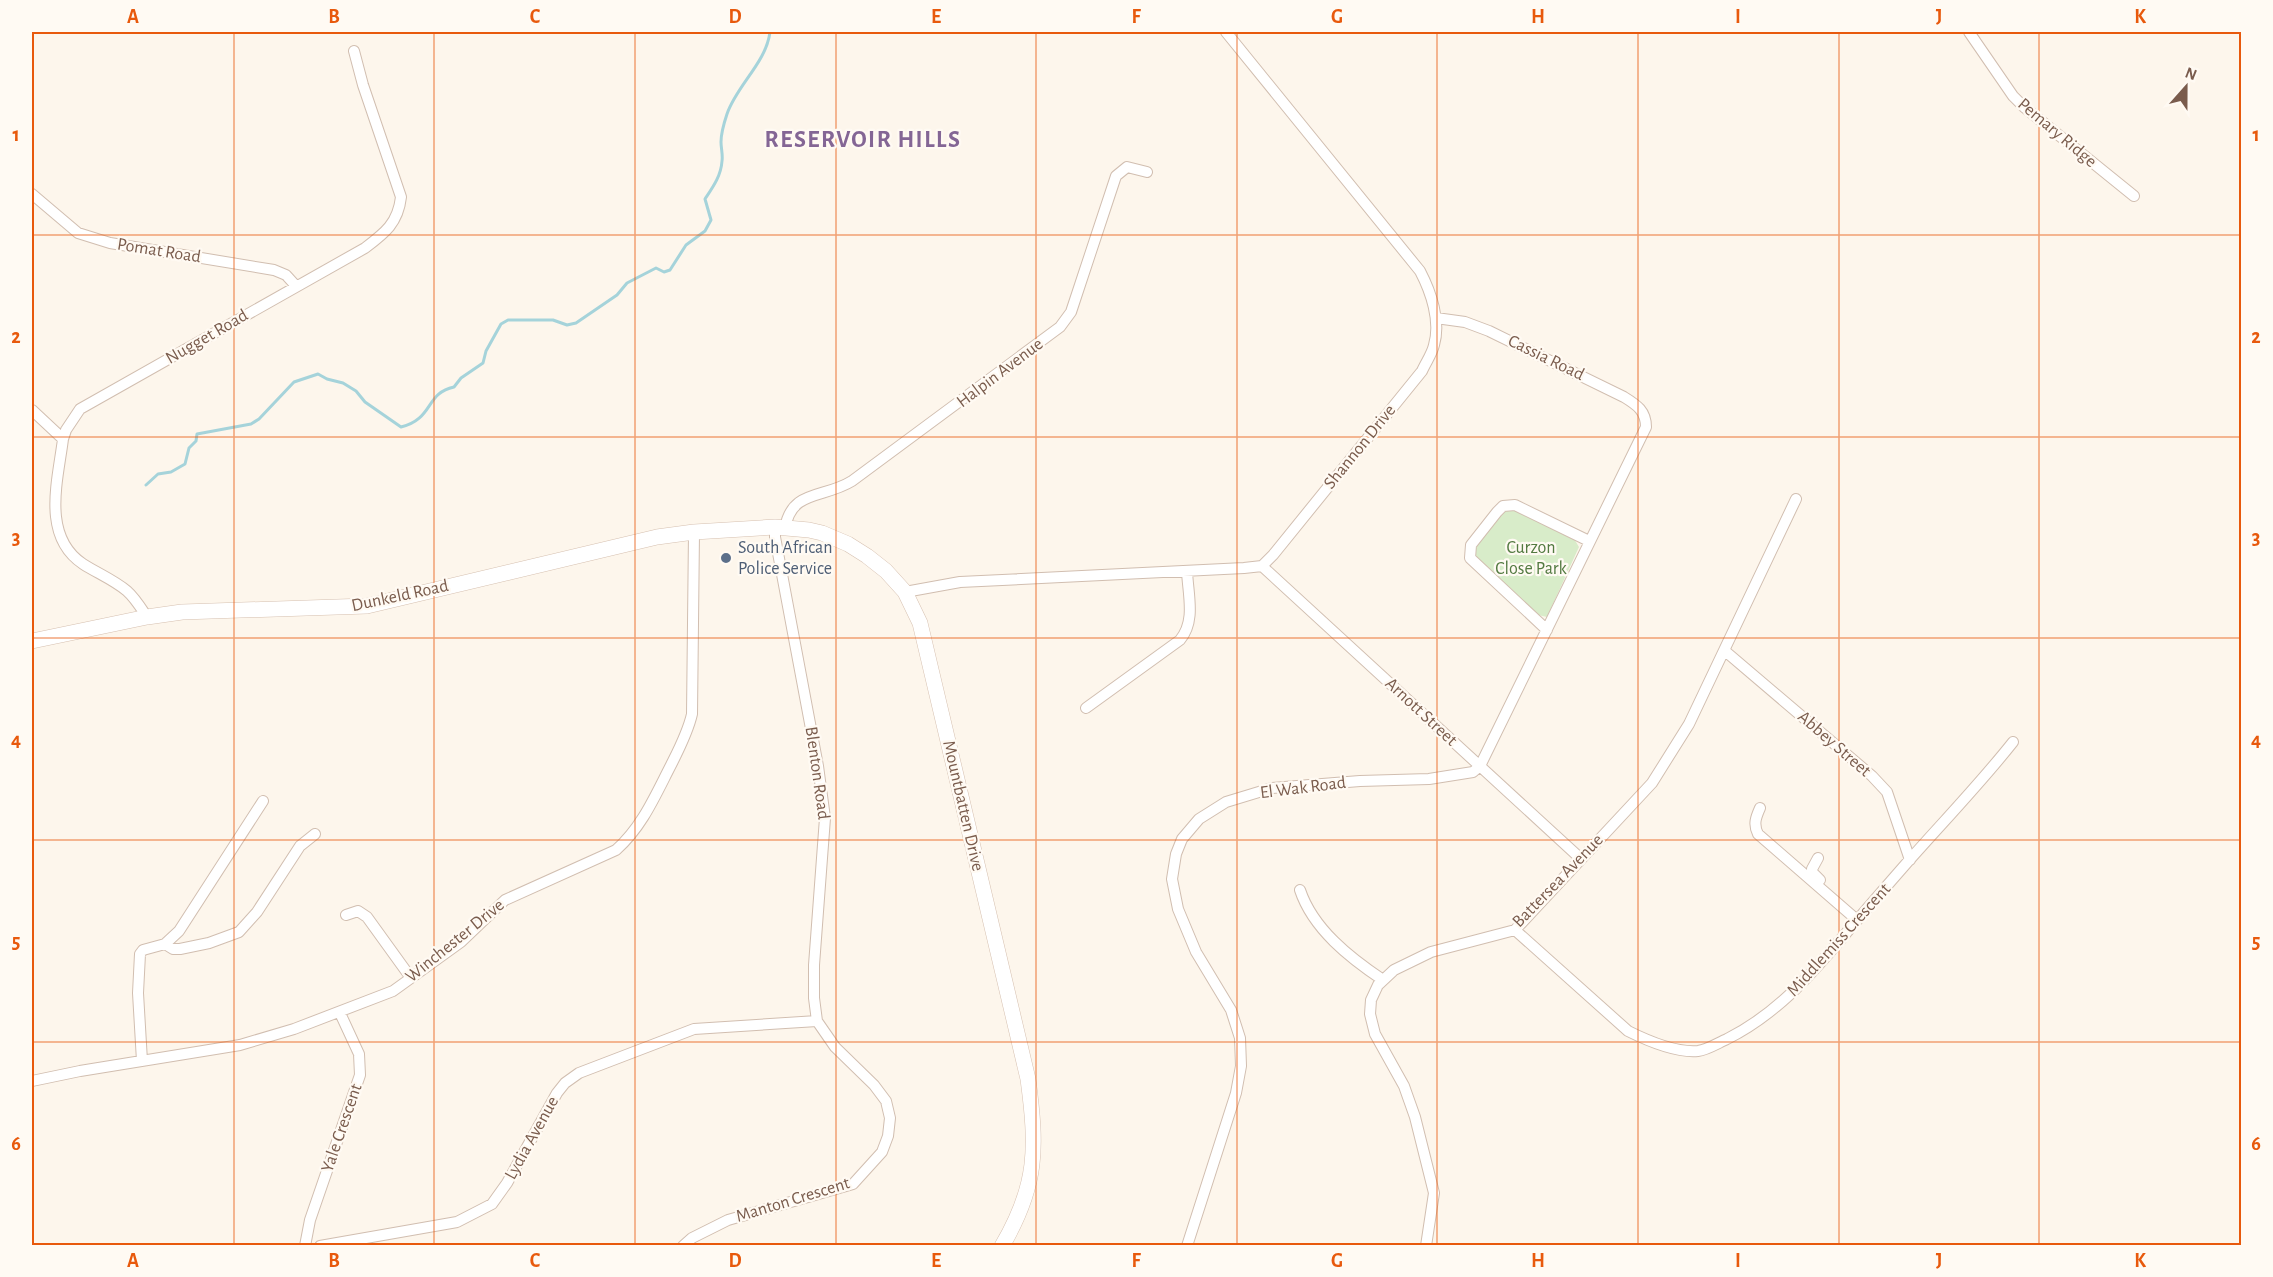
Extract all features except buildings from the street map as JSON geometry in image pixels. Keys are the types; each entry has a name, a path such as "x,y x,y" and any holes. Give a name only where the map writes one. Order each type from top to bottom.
{"main road":[{"name":"Mountbatten Drive","path":"694,532 780,528 809,530 848,544 876,562 905,592 914,607 922,632 1028,1079 1034,1147 1029,1186 1023,1207 1002,1245"},
{"name":"Dunkeld Road","path":"32,640 182,612 367,606 634,542 694,532"}],"street":[{"name":"Shannon Drive","path":"1226,32 1420,271 1430,294 1436,318 1434,345 1422,371 1262,566"},
{"name":"Pemary Ridge","path":"1969,32 2013,96 2024,107 2134,196"},
{"name":"Nugget Road","path":"147,617 126,591 80,562 63,542 54,508 63,439 80,409 365,248 394,222 400,209 399,185 363,85 354,51"},
{"name":"Halpin Avenue","path":"780,528 788,513 799,501 834,490 852,481 1060,327 1071,312 1116,176 1127,168 1147,172"},
{"name":"Pomat Road","path":"32,194 78,233 110,243 274,270 286,275 296,286"},
{"name":"Cassia Road","path":"1436,318 1464,322 1499,336 1624,397 1641,409 1646,418 1643,435 1589,541"},
{"path":"32,410 63,439"},
{"name":"Battersea Avenue","path":"1383,980 1394,970 1431,951 1515,930 1652,783 1689,724 1797,499"},
{"path":"1480,766 1547,630 1589,541 1515,505 1503,506 1471,545 1470,558 1547,630"},
{"name":"Blenton Road","path":"780,528 775,537 818,766 825,818 814,965 817,1021"},
{"name":"Winchester Drive","path":"32,1081 261,1040 340,1013 393,992 461,942 505,900 616,850 629,839 640,824 685,735 692,714 694,532"},
{"path":"905,592 960,582 1186,572 1262,566"},
{"name":"Arnott Street","path":"1262,566 1580,858"},
{"path":"1086,708 1180,640 1188,631 1190,620 1186,572"},
{"name":"Abbey Street","path":"1725,651 1872,776 1887,792 1910,860"},
{"name":"Middlemiss Crescent","path":"1515,930 1628,1031 1646,1040 1675,1048 1698,1051 1747,1029 1799,987 1976,788 2013,742"},
{"name":"El Wak Road","path":"1187,1245 1236,1093 1241,1066 1240,1038 1232,1010 1196,952 1178,909 1172,879 1176,854 1182,839 1199,819 1226,802 1272,788 1360,781 1429,779 1473,772 1480,766"},
{"path":"142,1061 138,993 140,954 143,950 165,944 179,931 263,801"},
{"path":"1760,808 1755,821 1758,834 1859,917"},
{"path":"165,944 173,949 180,949 209,943 239,932 257,912 300,846 315,834"},
{"path":"1818,858 1812,869 1813,873 1859,917"},
{"path":"1300,890 1309,909 1336,944 1383,980 1371,1000 1370,1014 1375,1034 1404,1086 1415,1117 1434,1193 1426,1245"},
{"path":"346,915 358,911 368,916 411,978"},
{"name":"Yale Crescent","path":"305,1245 310,1220 359,1082 361,1062 359,1054 340,1013"},
{"name":"Lydia Avenue","path":"320,1245 458,1221 492,1204 507,1183 557,1093 565,1083 579,1073 694,1029 817,1021"},
{"name":"Manton Crescent","path":"683,1245 728,1220 853,1184 882,1152 888,1136 890,1118 886,1101 874,1085 835,1047 817,1021"}],"green space":[{"name":"Curzon Close Park","path":"1513,508 1573,537 1579,547 1547,617 1538,615 1474,557 1474,549 1502,510"}],"waterway":[{"path":"146,485 158,474 171,472 185,464 189,448 196,441 197,434 251,424 259,419 294,382 318,374 343,383 356,391 365,402 401,427 412,423 425,412 438,395 454,387 461,378 483,363 486,351 501,324 508,320 553,320 567,325 576,323 617,295 627,283 656,268 664,272 670,270 686,245 705,231 711,220 705,199 720,172 721,139 726,117 737,93 763,54 770,32"}],"place":[{"name":"South African Police Service","path":"726,558"}],"district":[{"name":"RESERVOIR HILLS","path":"863,140"}]}
